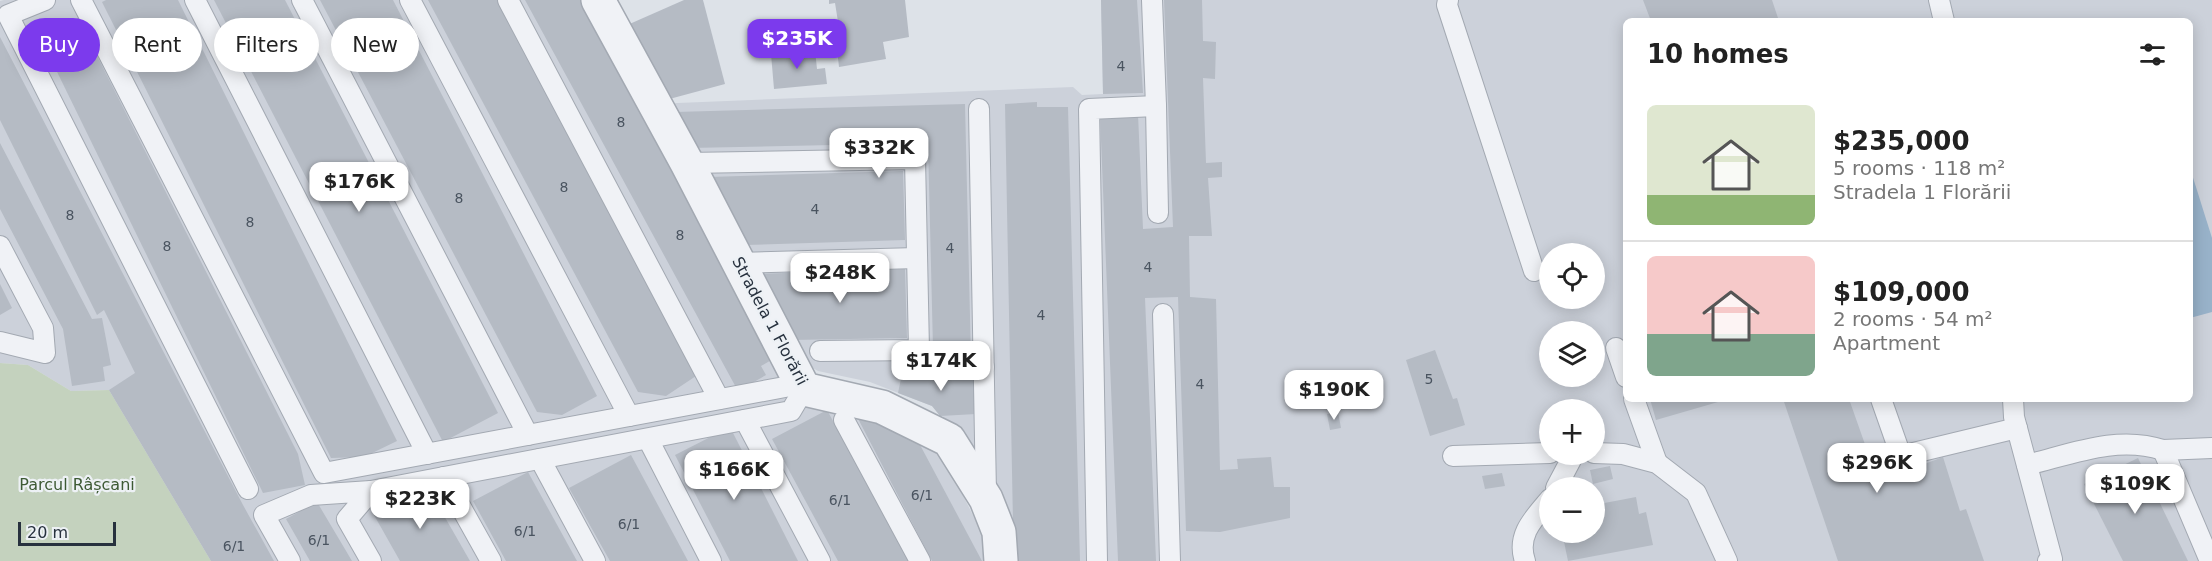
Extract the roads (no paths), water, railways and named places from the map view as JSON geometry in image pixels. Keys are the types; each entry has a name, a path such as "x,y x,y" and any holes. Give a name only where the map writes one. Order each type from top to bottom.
{"street":[{"name":"Stradela 1 Florării","path":"598,0 687,163 803,386 882,407 949,440 986,499 999,532 1001,561"}],"lane":[{"path":"45,0 8,15 248,489"},
{"path":"81,0 324,473 719,399 803,386"},
{"path":"195,0 427,454"},
{"path":"303,0 528,435"},
{"path":"410,0 629,416"},
{"path":"508,0 719,399"},
{"path":"1152,0 1158,213"},
{"path":"1448,0 1447,5 1534,271"},
{"path":"1939,0 1943,18"},
{"path":"1097,561 1089,109 1156,106"},
{"path":"980,109 986,499"},
{"path":"687,163 915,159 919,350"},
{"path":"0,246 43,328 45,353 0,342"},
{"path":"739,263 917,258"},
{"path":"1163,314 1170,561"},
{"path":"1616,348 1623,368"},
{"path":"820,351 919,350 945,367 984,367"},
{"path":"290,561 264,515 311,495 371,491 791,411 803,386"},
{"path":"1635,402 1657,463"},
{"path":"1882,402 1901,456 2017,428"},
{"path":"2013,402 2017,428 2052,559 2048,561"},
{"path":"745,420 820,561"},
{"path":"844,420 920,561"},
{"path":"648,439 711,561"},
{"path":"2027,465 2114,444 2148,445 2163,450 2212,448"},
{"path":"2163,450 2210,561"},
{"path":"1453,456 1539,453"},
{"path":"1605,453 1623,454 1657,463 1696,494 1727,561"},
{"path":"540,459 595,561"},
{"path":"444,477 491,561"},
{"path":"371,491 346,519 371,561"},
{"path":"1525,561 1521,549 1525,530 1539,513"}],"water":[{"path":"2193,178 2212,238 2212,312 2193,317"}],"park label":[{"name":"Parcul Râșcani","path":"77,484"}]}
